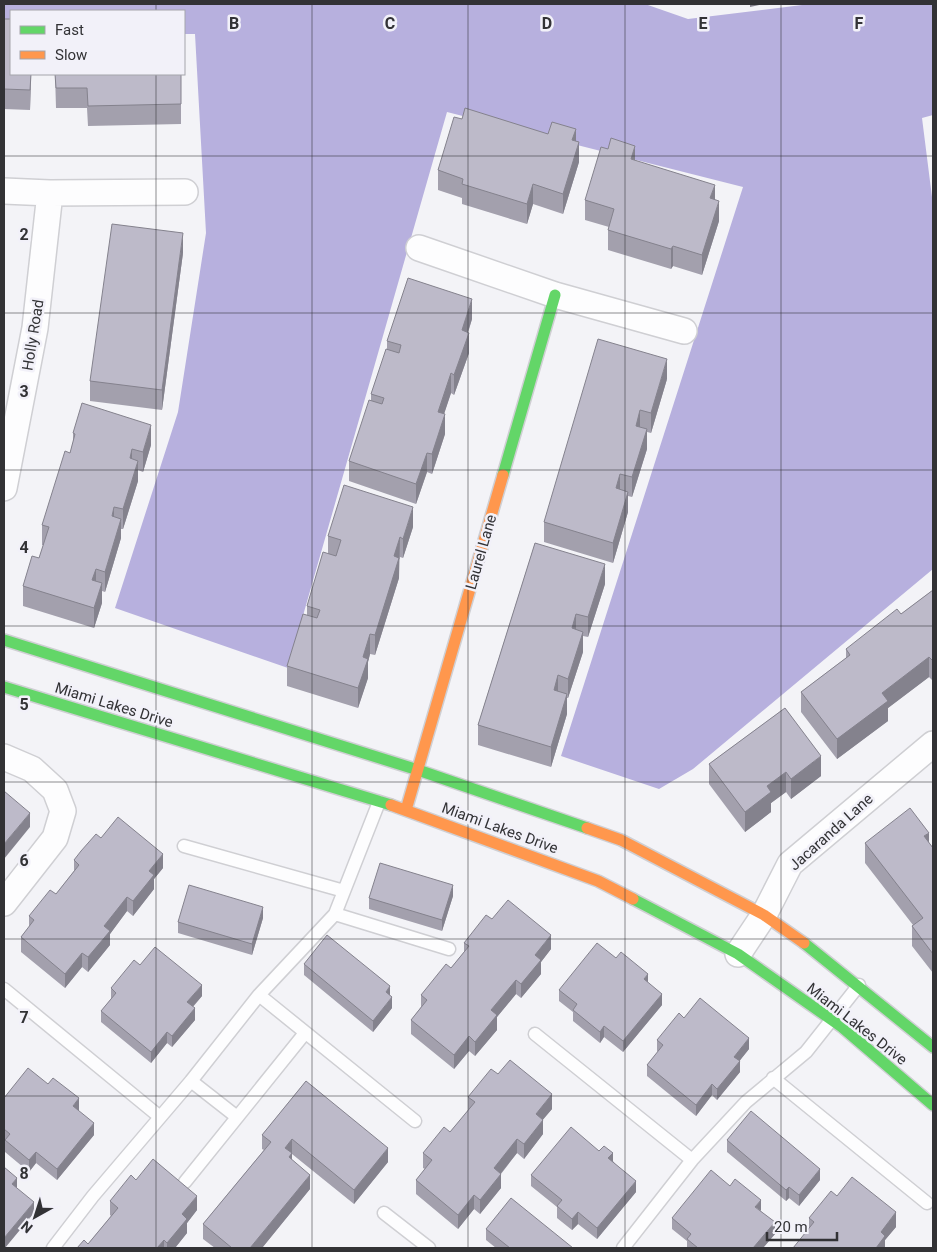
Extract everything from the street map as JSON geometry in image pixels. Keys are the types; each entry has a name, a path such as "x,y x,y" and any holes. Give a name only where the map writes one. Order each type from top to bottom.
{"main road":[{"name":"Laurel Lane","path":"406,810 555,294"},
{"name":"Miami Lakes Drive","path":"4,640 418,770 621,840 764,915 794,935 859,985 933,1047"},
{"name":"Miami Lakes Drive","path":"4,686 406,810 598,881 738,954 832,1021 933,1105"}],"street":[{"path":"4,190 50,193 185,192"},
{"name":"Holly Road","path":"5,479 35,328 50,193"},
{"path":"419,248 555,294 684,331"},
{"name":"Jacaranda Lane","path":"738,954 764,915 790,864 931,751"},
{"path":"4,757 32,769 55,790 63,811 55,838 4,903"}],"lane":[{"path":"53,1248 93,1196 191,1081 259,995 335,914 379,802"},
{"path":"184,846 344,891"},
{"path":"335,914 449,949"},
{"path":"623,1248 692,1160 746,1102 806,1052 859,985"},
{"path":"4,989 160,1117"},
{"path":"259,995 415,1121"},
{"path":"186,1182 305,1033"},
{"path":"535,1034 692,1160"},
{"path":"773,1078 927,1204"},
{"path":"191,1081 237,1117"},
{"path":"384,1213 429,1248"}],"shaded area":[{"path":"4,4 645,4 688,19 810,4 933,4 933,115 922,118 933,205 933,569 693,769 659,789 561,756 743,187 447,112 288,668 115,608 178,412 206,233 195,34 185,34 185,10 10,10 10,36 4,36"}],"building":[{"path":"4,19 10,19 10,75 31,75 30,90 4,89"},
{"path":"55,75 181,75 181,104 88,106 87,88 56,88"},
{"path":"465,108 548,134 552,122 576,129 572,140 579,142 563,194 533,184 527,204 462,184 463,179 438,170 454,117 462,119"},
{"path":"611,138 635,146 631,159 715,185 710,198 719,201 702,255 673,246 671,249 608,230 614,209 585,200 601,147 608,149"},
{"path":"112,224 183,233 162,390 90,381"},
{"path":"408,278 472,299 462,330 469,333 454,375 451,373 438,412 445,414 432,454 427,453 416,484 349,461 369,400 382,404 384,398 371,394 386,349 399,353 401,345 387,341"},
{"path":"598,339 667,359 651,413 640,410 636,426 647,429 632,477 620,474 616,488 628,492 613,543 544,522"},
{"path":"82,403 151,425 143,452 132,449 130,458 138,461 123,509 114,507 112,516 121,519 105,572 96,569 92,580 102,583 94,608 23,586 32,556 39,558 49,527 42,525 65,451 70,453 75,434 73,433"},
{"path":"344,485 413,507 403,539 400,537 394,556 399,558 375,635 370,634 363,657 368,659 358,688 287,666 303,614 317,618 320,610 307,606 323,552 336,556 341,540 328,536"},
{"path":"535,543 605,564 588,617 576,614 572,628 583,632 568,679 558,675 554,690 567,694 551,747 478,725"},
{"path":"933,590 933,661 929,657 882,693 888,701 837,739 801,692 850,655 846,649 897,609 901,614"},
{"path":"785,708 821,756 791,779 786,772 767,786 771,792 745,812 709,764"},
{"path":"4,791 30,813 4,844"},
{"path":"910,808 929,833 924,836 933,848 933,954 912,926 923,918 865,843"},
{"path":"118,817 163,854 149,871 154,875 133,901 127,897 104,926 110,931 88,957 82,953 65,974 21,937 34,920 29,916 50,890 56,894 79,865 74,860 81,851 96,834 101,838"},
{"path":"380,863 453,885 442,920 369,898"},
{"path":"189,885 263,907 252,944 178,922"},
{"path":"508,900 551,935 535,955 541,960 521,984 516,980 491,1010 497,1015 475,1042 469,1036 454,1055 411,1020 427,1000 421,995 446,964 451,968 469,946 464,943 486,915 492,919"},
{"path":"327,935 390,986 386,992 392,997 373,1021 304,964"},
{"path":"597,943 616,958 621,952 648,974 644,979 662,994 623,1041 604,1026 600,1032 573,1010 577,1004 559,990"},
{"path":"155,947 202,985 187,1002 195,1008 172,1036 167,1032 151,1052 101,1011 116,993 111,988 134,960 140,965"},
{"path":"700,998 749,1038 734,1057 740,1061 717,1089 712,1084 696,1105 647,1065 663,1045 657,1040 679,1013 684,1018"},
{"path":"510,1060 552,1094 536,1114 543,1120 524,1144 517,1139 494,1168 501,1174 480,1200 474,1195 458,1215 416,1180 432,1160 423,1153 444,1127 450,1132 475,1102 468,1097 491,1069 498,1074"},
{"path":"28,1068 48,1084 53,1078 79,1098 73,1106 94,1123 57,1169 36,1152 29,1160 5,1140 10,1134 4,1129 4,1098"},
{"path":"306,1081 388,1148 354,1190 292,1139 285,1148 292,1153 289,1157 310,1175 250,1248 232,1248 203,1224 271,1142 262,1135"},
{"path":"751,1111 820,1169 799,1195 789,1187 786,1190 727,1140"},
{"path":"571,1127 599,1151 604,1146 613,1153 608,1158 636,1181 597,1228 578,1212 572,1219 557,1206 562,1200 531,1175"},
{"path":"153,1159 197,1196 182,1214 187,1219 167,1243 164,1240 157,1248 77,1248 84,1240 88,1244 118,1208 110,1201 131,1175 136,1180"},
{"path":"4,1167 17,1178 12,1184 34,1202 4,1238"},
{"path":"711,1170 730,1186 735,1179 761,1200 755,1207 775,1222 753,1248 698,1248 687,1239 691,1234 672,1218"},
{"path":"852,1177 896,1212 881,1232 885,1236 876,1248 793,1248 814,1222 809,1218 831,1191 837,1196"},
{"path":"511,1198 573,1248 510,1248 486,1229"}],"traffic: fast":[{"path":"503,475 555,295"},
{"path":"4,640 418,770 587,828"},
{"path":"4,687 391,805"},
{"path":"633,899 738,954 842,1027 933,1105"},
{"path":"804,943 933,1047"}],"traffic: slow":[{"path":"406,810 503,475"},
{"path":"391,805 598,881 633,899"},
{"path":"587,828 621,840 764,915 804,943"}]}
